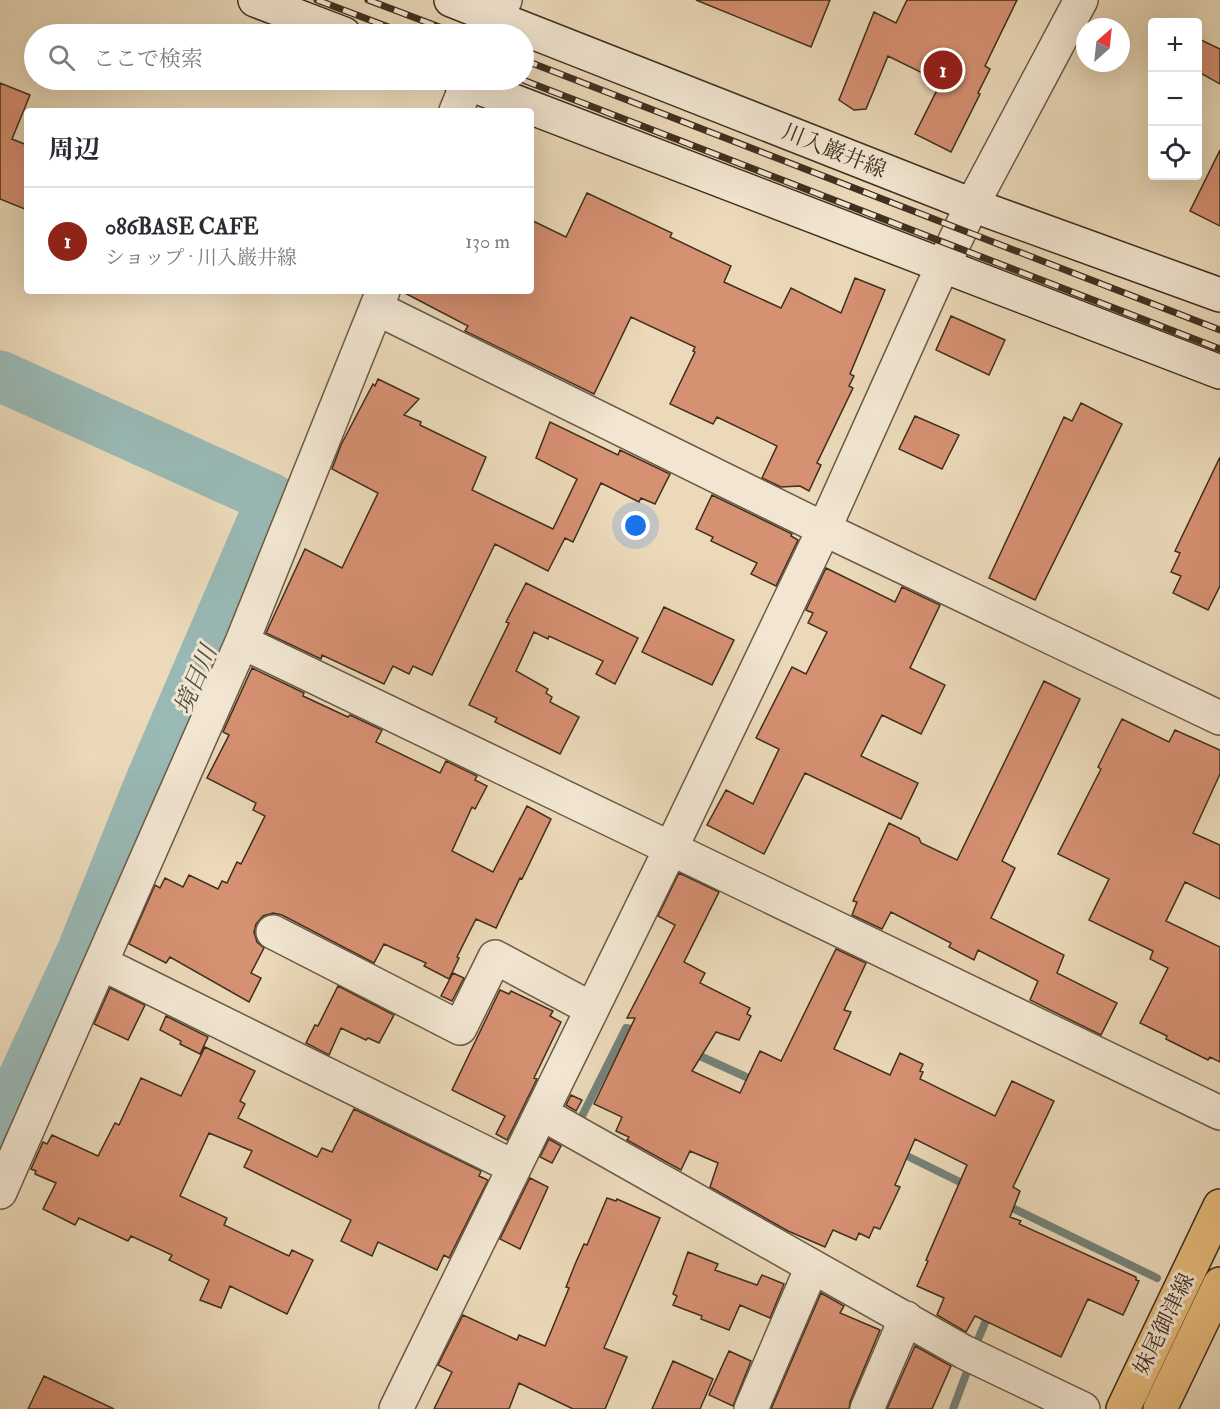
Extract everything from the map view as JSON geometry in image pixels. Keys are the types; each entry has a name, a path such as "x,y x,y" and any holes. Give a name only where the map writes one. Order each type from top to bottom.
{"main road":[{"name":"妹尾御津線","path":"1123,1409 1220,1206"},
{"name":"妹尾御津線","path":"1160,1409 1220,1284"}],"street":[{"path":"255,0 318,24"},
{"name":"川入巌井線","path":"451,0 515,24"},
{"path":"396,1409 825,529 972,205 1081,0"},
{"name":"川入巌井線","path":"534,32 972,205 1220,296"},
{"path":"468,90 517,108"},
{"path":"534,114 943,265 1220,372"},
{"path":"0,1192 242,642 379,299 825,529 1220,718"},
{"path":"242,642 1220,1113"},
{"path":"273,932 460,1028 495,957 592,1009"},
{"path":"101,963 514,1167"},
{"path":"541,1113 971,1355 1083,1409"},
{"path":"751,1409 812,1266"},
{"path":"867,1409 906,1318"}],"building":[{"path":"696,0 830,0 811,47"},
{"path":"907,0 1017,0 985,66 990,69 978,93 980,94 951,152 915,134 941,82 888,56 866,109 854,110 839,100 874,12 896,23"},
{"path":"1202,40 1220,49 1220,84 1202,74"},
{"path":"0,83 30,95 12,139 24,144 24,209 0,199"},
{"path":"1220,150 1220,226 1190,211"},
{"path":"587,193 672,233 670,237 731,266 724,282 781,308 791,288 841,313 855,278 885,290 850,374 854,376 849,386 853,388 817,463 821,465 809,491 800,486 781,487 762,478 777,446 717,417 713,424 670,404 695,352 693,351 695,347 631,317 594,394 465,331 468,326 407,294 534,294 534,221 566,237"},
{"path":"951,316 1005,340 989,375 936,350"},
{"path":"378,379 419,399 404,415 486,457 472,490 553,529 577,479 536,458 550,422 618,455 620,450 670,474 655,504 641,498 639,502 601,483 573,542 565,538 548,571 495,544 432,675 413,666 409,674 393,666 384,684 322,655 321,659 266,633 305,549 342,568 378,493 332,469 341,445 373,384 375,386"},
{"path":"1081,403 1122,424 1035,600 989,578 1064,417 1072,421"},
{"path":"915,416 959,435 942,469 899,449"},
{"path":"1220,457 1220,586 1208,610 1173,593 1181,576 1171,572 1180,553 1175,551"},
{"path":"712,495 792,534 791,536 798,540 776,586 751,574 757,563 711,541 713,537 696,529"},
{"path":"826,568 895,602 902,587 940,605 910,668 945,685 921,734 882,715 861,756 918,783 901,819 805,773 764,854 707,825 726,790 753,804 779,749 756,738 792,667 806,674 827,632 808,623 813,613 806,610"},
{"path":"526,583 638,638 615,684 596,674 603,661 549,636 548,639 534,632 516,671 548,689 546,693 552,697 550,702 579,717 560,754 495,722 497,718 469,705"},
{"path":"664,607 734,640 712,685 642,652"},
{"path":"252,668 304,693 303,696 382,730 376,742 440,773 446,761 477,776 475,780 487,786 475,809 472,807 452,851 493,872 527,806 551,819 496,928 476,919 449,979 424,966 426,963 384,944 374,963 282,915 273,913 263,916 256,924 254,932 257,942 264,948 251,973 261,978 249,1002 170,957 166,963 129,944 155,885 160,888 165,878 183,887 189,875 218,889 222,881 227,883 237,862 241,864 265,816 253,810 256,803 207,778 229,735 223,732"},
{"path":"1044,681 1080,699 1002,861 1015,868 991,918 1064,955 1057,973 1117,1003 1101,1035 1030,1000 1038,981 978,950 974,960 949,947 951,943 891,912 882,929 852,915 857,902 853,901 889,823 919,838 921,843 957,860"},
{"path":"1122,719 1169,742 1175,730 1220,750 1220,774 1193,833 1220,845 1220,899 1185,882 1166,921 1220,947 1220,1062 1210,1057 1208,1060 1140,1023 1168,968 1150,959 1153,951 1089,920 1109,879 1058,854 1101,769 1098,767"},
{"path":"679,873 719,892 684,962 705,973 700,983 750,1008 747,1014 751,1016 739,1040 716,1032 692,1071 740,1093 760,1051 781,1061 836,949 866,963 844,1010 851,1012 834,1049 890,1075 900,1053 923,1064 920,1079 995,1116 1012,1081 1054,1101 1013,1187 1020,1191 1010,1217 1021,1221 1019,1224 1136,1277 1139,1281 1123,1315 1088,1299 1061,1357 975,1316 966,1332 937,1315 944,1298 917,1286 967,1165 915,1139 895,1185 900,1187 880,1229 874,1227 869,1238 859,1233 856,1240 833,1230 825,1247 788,1231 710,1187 718,1163 690,1151 681,1170 627,1140 629,1137 616,1131 622,1117 594,1104 635,1018 627,1018 675,925 658,916"},
{"path":"453,973 464,978 452,1001 441,996"},
{"path":"338,986 394,1015 379,1043 368,1038 366,1040 341,1028 329,1055 306,1043 315,1025 318,1026"},
{"path":"110,988 145,1005 128,1040 94,1024"},
{"path":"500,990 509,994 511,991 553,1011 550,1016 561,1022 534,1078 537,1079 507,1140 496,1134 505,1116 452,1090"},
{"path":"166,1016 208,1037 200,1054 160,1030"},
{"path":"205,1047 255,1071 240,1101 245,1104 238,1118 317,1157 322,1148 332,1152 354,1109 481,1171 479,1176 488,1180 449,1258 444,1255 437,1270 378,1242 372,1256 341,1241 351,1220 244,1167 252,1151 209,1133 180,1196 227,1218 224,1225 289,1256 292,1250 313,1260 287,1314 230,1286 221,1308 200,1300 209,1280 169,1260 172,1255 131,1236 128,1241 79,1218 75,1225 43,1209 56,1183 35,1174 36,1171 31,1169 43,1142 47,1144 52,1135 98,1156 115,1123 119,1125 141,1078 181,1096"},
{"path":"571,1095 582,1100 576,1111 566,1105"},
{"path":"549,1139 561,1146 552,1163 540,1157"},
{"path":"530,1178 548,1187 520,1249 500,1239"},
{"path":"607,1198 616,1201 617,1199 660,1218 604,1348 627,1357 605,1409 573,1409 519,1383 509,1409 434,1409 452,1372 438,1365 463,1315 517,1340 519,1335 545,1346 569,1288 566,1287 576,1262 584,1244 587,1245"},
{"path":"688,1252 718,1264 715,1270 757,1285 762,1275 784,1284 770,1318 740,1305 729,1330 673,1305 677,1296 673,1294"},
{"path":"821,1293 844,1306 840,1313 880,1330 849,1409 771,1409"},
{"path":"915,1346 951,1366 932,1409 887,1409"},
{"path":"729,1351 751,1361 733,1406 709,1395"},
{"path":"673,1361 713,1379 700,1409 652,1409"},
{"path":"44,1376 114,1409 28,1409"}],"waterway":[{"name":"境目川","path":"0,376 272,499 150,783 82,952 23,1079 0,1135"},
{"path":"580,1120 626,1028 640,1031"},
{"path":"691,1052 755,1081"},
{"path":"899,1152 968,1186"},
{"path":"1004,1204 1157,1278"},
{"path":"974,1349 990,1311"},
{"path":"953,1409 971,1361"}],"railway":[{"path":"317,0 381,24"},
{"path":"368,0 432,24"},
{"path":"534,64 1220,330"},
{"path":"534,84 1220,349"}],"place":[{"name":"086BASE CAFE","path":"943,70"}]}
